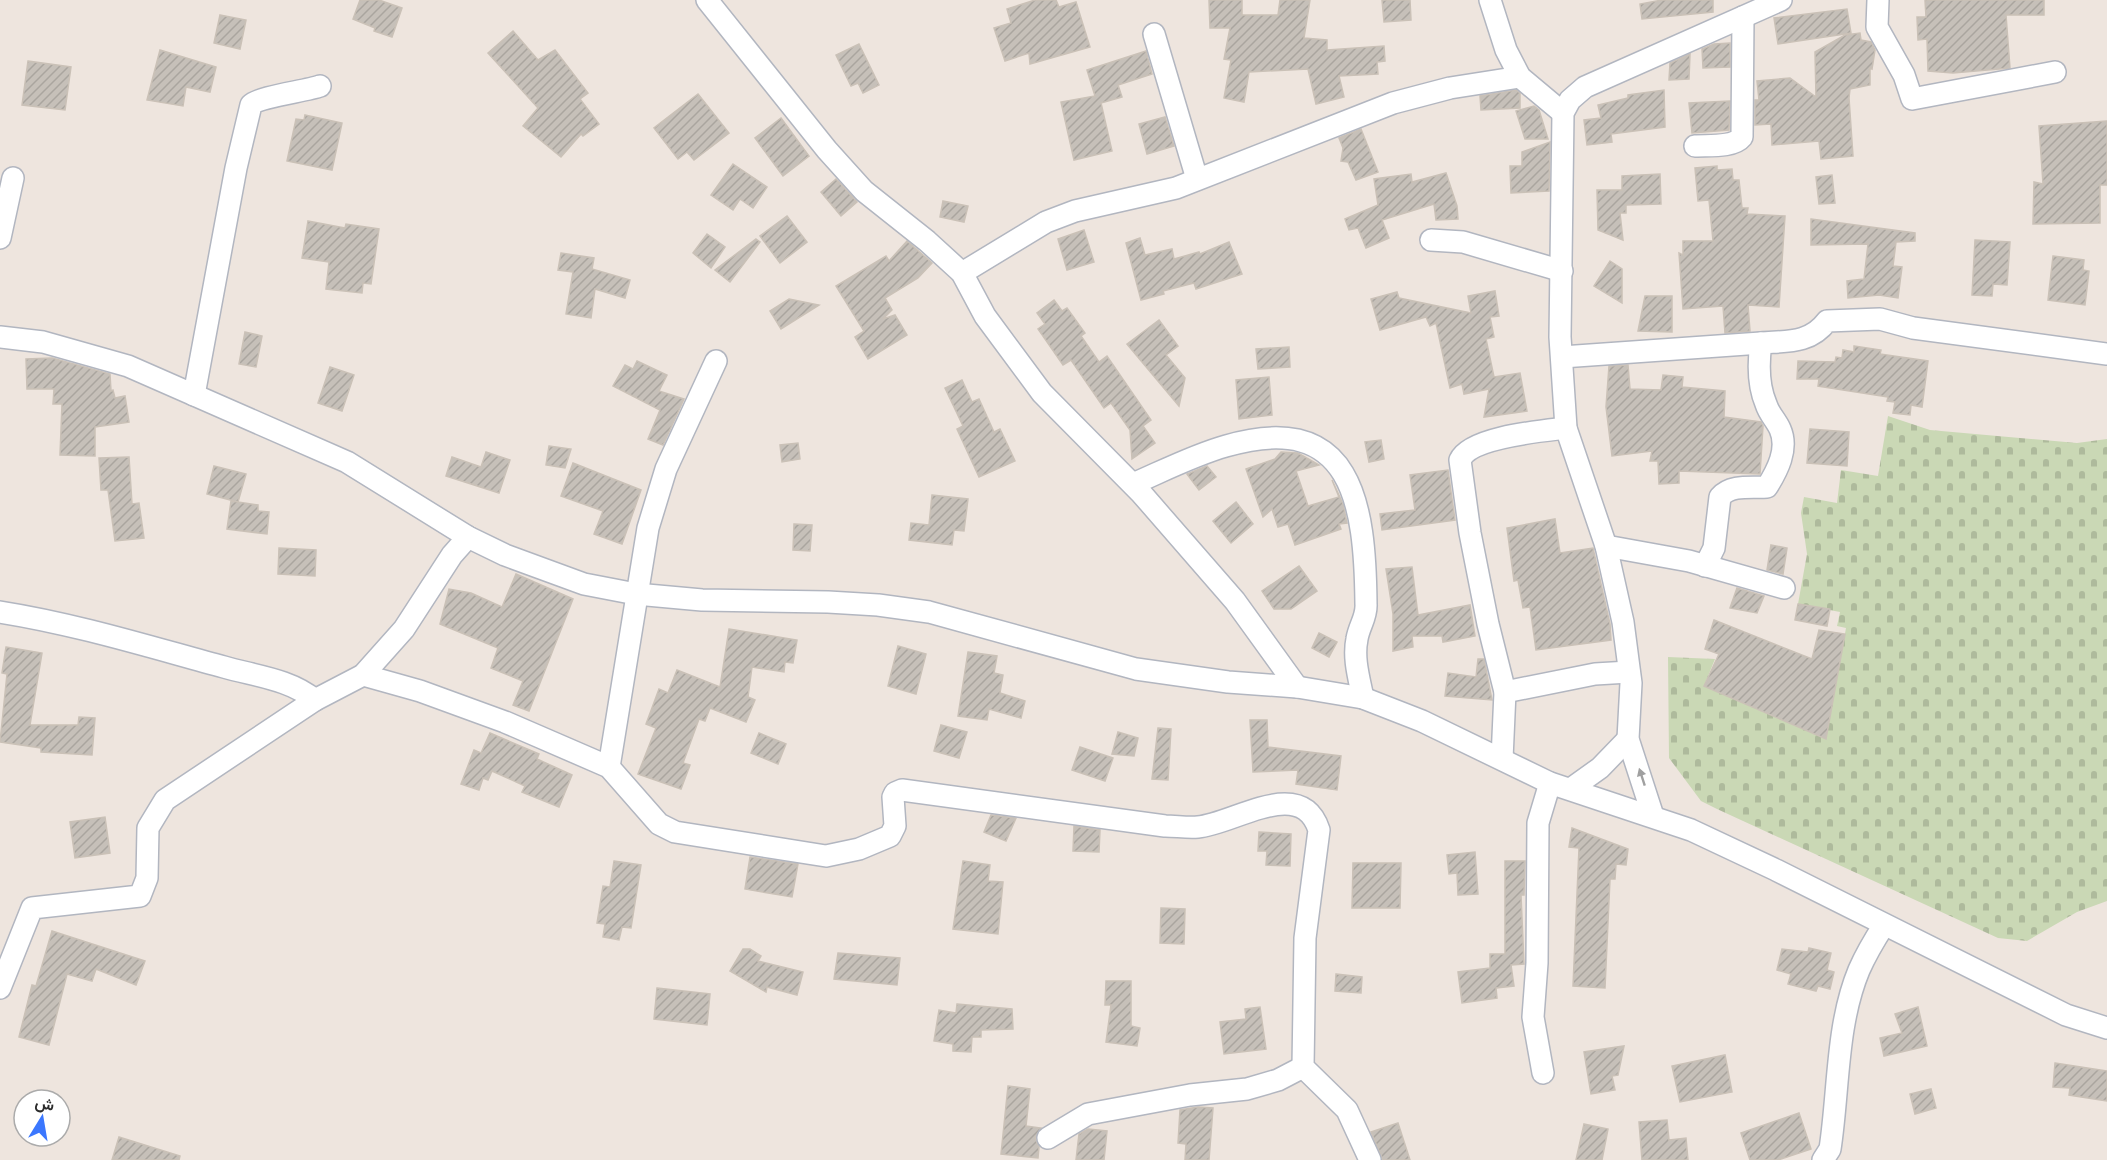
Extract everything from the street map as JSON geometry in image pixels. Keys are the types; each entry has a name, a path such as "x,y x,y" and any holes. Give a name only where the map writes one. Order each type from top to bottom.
{"street":[{"path":"707,0 826,150 864,191 927,241 962,273 985,316 1042,393 1132,484 1235,601 1296,687"},
{"path":"1490,0 1506,50 1520,77 1563,113"},
{"path":"1653,816 1628,739 1629,672 1623,622 1606,546 1566,428 1562,357 1563,113 1570,100 1585,87 1781,0"},
{"path":"1878,0 1877,27 1904,75 1912,99 2055,72"},
{"path":"1695,146 1729,144 1738,141 1742,136 1743,17"},
{"path":"1154,34 1197,179"},
{"path":"962,273 1046,222 1075,211 1148,195 1197,179 1393,103 1450,88 1520,77"},
{"path":"194,395 236,168 251,105 261,98 285,96 320,86"},
{"path":"0,238 13,178"},
{"path":"1431,240 1463,242 1562,271"},
{"path":"1562,357 1803,340 1815,335 1827,321 1869,318 1913,328 2107,354"},
{"path":"0,337 43,342 128,366 347,462 468,537 545,571 584,584 636,594 702,600 878,605 919,611 1136,669 1228,682 1296,687 1363,698 1422,721 1550,783 1572,788 1653,816 1776,870 2066,1015 2107,1028"},
{"path":"1705,566 1714,548 1720,497 1724,491 1734,488 1767,487 1781,459 1783,443 1780,430 1770,415 1761,386 1761,343"},
{"path":"609,767 648,528 666,469 716,361"},
{"path":"1502,759 1505,692 1488,624 1470,533 1460,460 1468,450 1504,437 1566,428"},
{"path":"1132,484 1199,455 1253,439 1292,437 1322,449 1344,475 1361,524 1366,606 1357,635 1356,664 1363,698"},
{"path":"0,988 32,908 140,896 147,878 148,828 165,801 315,700 363,675 404,629 452,555 468,537"},
{"path":"1606,546 1705,566 1784,588"},
{"path":"0,612 112,636 272,679 304,691 315,700"},
{"path":"1505,692 1595,674 1629,672"},
{"path":"363,675 420,691 506,722 609,767 659,824 675,832 826,855 859,849 890,836 895,826 893,797 895,793 902,790 1165,826 1199,827 1266,807 1294,804 1303,807 1315,816 1319,830 1305,938 1303,1067 1347,1110 1370,1160"},
{"path":"1572,788 1600,768 1628,739"},
{"path":"1543,1073 1533,1017 1537,963 1538,823 1550,783"},
{"path":"1823,1160 1830,1149 1840,1064 1854,987 1859,970 1884,925"},
{"path":"1048,1138 1088,1114 1190,1095 1247,1089 1278,1080 1303,1067"}],"green space":[{"path":"1888,416 1930,430 2077,443 2107,439 2107,901 2077,912 2027,941 1998,938 1701,801 1669,758 1668,657 1715,659 1704,686 1826,739 1846,628 1837,626 1840,612 1798,604 1807,554 1801,513 1804,497 1837,503 1841,470 1878,476"}],"building":[{"path":"360,0 379,0 402,8 392,37 374,31 375,28 353,19"},
{"path":"1035,0 1056,0 1059,7 1076,2 1090,47 1030,64 1029,53 1005,61 994,28 1011,23 1007,9"},
{"path":"1209,0 1242,0 1242,15 1278,15 1280,0 1310,0 1304,38 1327,40 1327,50 1384,46 1385,61 1377,62 1378,74 1339,76 1344,97 1316,104 1308,69 1249,72 1244,102 1224,98 1231,60 1224,59 1230,28 1210,28"},
{"path":"1382,0 1410,0 1411,20 1384,22"},
{"path":"1662,0 1713,0 1713,12 1642,19 1640,4"},
{"path":"1925,0 2044,0 2044,15 2006,15 2010,68 1953,73 1928,71 1927,39 1918,40 1917,17 1926,17"},
{"path":"1847,9 1851,33 1778,44 1774,18"},
{"path":"220,15 246,20 240,49 214,43"},
{"path":"513,31 538,60 555,50 588,93 580,99 599,124 583,136 581,134 561,157 523,126 538,108 488,53"},
{"path":"1860,33 1861,40 1871,42 1875,50 1872,69 1870,68 1870,85 1850,89 1853,156 1821,159 1819,141 1772,145 1771,124 1755,125 1755,100 1759,100 1757,81 1790,78 1816,97 1815,52 1845,35"},
{"path":"1730,43 1730,67 1703,68 1702,49 1714,44"},
{"path":"859,44 879,85 863,93 858,83 851,86 836,55"},
{"path":"160,50 216,67 210,92 186,87 183,106 147,100"},
{"path":"1146,51 1152,74 1118,85 1122,97 1101,103 1112,151 1074,160 1061,102 1095,96 1087,70"},
{"path":"1690,54 1689,79 1669,80 1670,63"},
{"path":"28,61 71,67 65,110 22,105"},
{"path":"1516,90 1520,93 1520,108 1481,110 1480,96"},
{"path":"1664,90 1665,127 1611,134 1612,142 1587,145 1584,120 1601,118 1598,105 1628,98 1628,95"},
{"path":"698,94 729,133 694,160 687,152 678,159 654,128"},
{"path":"1730,101 1729,130 1692,133 1689,103"},
{"path":"1534,106 1539,110 1548,139 1525,139 1516,111"},
{"path":"305,115 342,123 332,170 287,161 296,119 304,120"},
{"path":"1165,117 1174,146 1147,154 1139,124"},
{"path":"781,118 809,156 783,176 755,138"},
{"path":"2107,121 2107,185 2100,185 2100,223 2033,224 2034,182 2043,184 2039,126"},
{"path":"1361,129 1378,172 1356,180 1348,162 1341,161 1343,148 1339,138"},
{"path":"1550,142 1549,191 1511,193 1510,166 1522,166 1522,152"},
{"path":"733,164 767,187 753,208 740,199 733,210 711,195"},
{"path":"1717,166 1717,170 1732,169 1733,180 1739,180 1742,208 1748,208 1747,214 1785,216 1779,307 1748,305 1750,331 1725,333 1723,306 1683,309 1679,253 1683,255 1683,241 1713,241 1709,200 1698,201 1695,168"},
{"path":"1446,173 1457,206 1458,219 1436,220 1434,204 1382,220 1389,238 1366,248 1358,228 1349,230 1345,219 1378,205 1374,179 1411,174 1412,182"},
{"path":"1660,174 1661,204 1626,205 1626,213 1620,213 1623,240 1598,230 1597,190 1622,190 1622,176"},
{"path":"1832,175 1835,203 1819,204 1816,177"},
{"path":"836,179 857,202 841,216 821,192"},
{"path":"943,201 968,206 964,222 940,217"},
{"path":"787,216 807,242 780,263 760,236"},
{"path":"1811,219 1915,233 1915,241 1896,242 1893,266 1902,267 1898,298 1879,295 1848,298 1847,281 1864,279 1868,244 1811,245"},
{"path":"308,221 345,228 346,224 379,229 371,284 363,283 362,293 326,289 329,262 302,258"},
{"path":"1084,230 1094,262 1067,270 1058,239"},
{"path":"707,234 725,247 711,268 693,253"},
{"path":"1140,238 1145,255 1172,249 1174,259 1199,252 1200,254 1229,242 1242,274 1196,289 1194,283 1163,291 1164,294 1141,300 1126,243"},
{"path":"756,239 760,242 730,282 715,270"},
{"path":"1975,240 2010,242 2007,285 1993,284 1992,296 1972,295"},
{"path":"907,241 932,263 918,278 885,298 892,310 883,319 895,315 907,335 868,359 855,337 864,331 836,286 886,256 889,261"},
{"path":"561,253 594,258 592,269 630,280 625,298 595,289 591,318 566,314 573,272 558,270"},
{"path":"2053,256 2084,260 2083,270 2089,271 2085,305 2048,300"},
{"path":"1610,261 1622,269 1622,303 1594,286"},
{"path":"1495,291 1499,316 1490,317 1494,337 1486,339 1494,377 1520,373 1527,411 1484,417 1489,389 1464,394 1462,384 1450,388 1436,323 1430,326 1426,317 1380,330 1371,299 1397,292 1399,298 1471,313 1468,296"},
{"path":"1645,296 1672,296 1672,332 1638,331"},
{"path":"789,299 819,305 781,329 770,311"},
{"path":"1054,300 1062,311 1067,308 1085,333 1081,336 1099,362 1107,356 1151,420 1143,426 1155,443 1132,459 1130,430 1111,403 1104,408 1071,360 1063,365 1038,329 1045,324 1037,313"},
{"path":"1159,320 1178,346 1166,355 1185,378 1179,406 1127,344"},
{"path":"245,332 262,336 256,367 239,364"},
{"path":"1854,346 1881,350 1880,354 1928,361 1922,407 1911,405 1910,415 1893,413 1895,402 1887,401 1888,397 1818,386 1819,379 1797,379 1798,361 1835,362 1836,357 1842,358 1843,350 1854,352"},
{"path":"1289,347 1290,367 1258,369 1256,349"},
{"path":"52,358 110,374 111,391 113,390 115,398 125,396 129,422 95,427 95,456 60,455 62,404 53,404 54,389 27,389 26,359"},
{"path":"637,361 667,375 659,391 684,399 663,445 648,439 660,410 613,386 625,365 633,369"},
{"path":"1628,365 1630,389 1661,390 1663,375 1683,377 1682,387 1725,391 1724,417 1761,422 1763,426 1760,474 1679,471 1679,483 1659,484 1658,461 1650,461 1652,451 1612,456 1606,407 1609,366"},
{"path":"330,367 354,375 342,411 318,403"},
{"path":"1269,377 1272,415 1239,419 1236,380"},
{"path":"962,380 972,402 979,399 994,432 1000,429 1015,461 979,477 957,429 963,426 945,388"},
{"path":"1810,429 1849,432 1847,466 1807,463"},
{"path":"1381,440 1384,459 1369,462 1365,442"},
{"path":"798,443 800,459 782,462 780,445"},
{"path":"549,446 571,449 565,468 546,465"},
{"path":"486,452 510,460 499,493 446,476 452,457 481,467"},
{"path":"1281,452 1298,453 1319,465 1296,471 1308,506 1339,497 1332,480 1343,504 1347,523 1339,524 1341,529 1295,545 1288,524 1278,527 1272,509 1263,517 1246,469 1275,459"},
{"path":"129,457 132,504 139,503 144,538 115,541 108,490 101,490 99,458"},
{"path":"573,463 641,490 622,544 594,534 603,511 561,496"},
{"path":"214,466 246,474 238,502 207,494"},
{"path":"1207,466 1216,477 1199,490 1187,474"},
{"path":"1448,470 1455,520 1382,530 1380,514 1415,510 1410,475"},
{"path":"932,495 968,499 964,531 954,530 952,545 909,540 911,523 929,525"},
{"path":"231,501 258,505 258,511 269,512 267,534 227,529"},
{"path":"1236,502 1253,524 1231,543 1213,521"},
{"path":"1555,519 1560,553 1593,548 1610,624 1611,640 1536,650 1530,607 1523,608 1518,580 1514,581 1507,528"},
{"path":"794,524 812,525 810,551 793,550"},
{"path":"1771,545 1787,548 1783,574 1767,570"},
{"path":"279,548 316,550 315,576 278,574"},
{"path":"1299,566 1317,591 1291,609 1274,609 1262,591"},
{"path":"1412,567 1418,615 1470,605 1475,636 1443,642 1442,636 1412,636 1413,647 1393,651 1393,614 1386,569"},
{"path":"516,574 573,599 529,711 513,705 523,681 491,668 498,648 440,624 449,589 471,593 502,607"},
{"path":"1737,588 1764,596 1757,613 1730,608"},
{"path":"1798,604 1830,609 1827,626 1795,620"},
{"path":"1714,620 1812,659 1819,630 1845,634 1826,739 1704,686 1719,654 1705,649"},
{"path":"729,629 797,640 793,663 785,662 784,672 752,667 748,697 755,700 746,722 710,708 705,721 699,719 683,763 690,765 681,789 638,774 656,728 646,724 659,689 668,693 677,670 720,687"},
{"path":"1319,633 1337,642 1329,657 1312,648"},
{"path":"898,646 926,654 916,694 888,686"},
{"path":"6,647 42,653 30,725 78,725 79,717 95,718 92,755 41,752 41,748 0,742 7,674 2,673"},
{"path":"968,652 997,656 994,673 1003,675 1000,693 1025,701 1021,718 989,709 987,720 958,716"},
{"path":"1478,659 1484,659 1492,700 1445,696 1448,673 1476,677"},
{"path":"1250,720 1267,720 1268,747 1341,756 1337,790 1296,784 1298,770 1253,772"},
{"path":"941,725 967,732 959,758 934,751"},
{"path":"1158,728 1171,729 1168,780 1152,779"},
{"path":"1118,732 1138,738 1134,756 1112,754"},
{"path":"490,733 539,754 537,759 572,775 559,807 522,792 525,786 492,771 488,780 483,778 479,790 461,784 474,750 481,753"},
{"path":"759,733 786,744 778,764 751,753"},
{"path":"1080,747 1113,758 1105,781 1072,770"},
{"path":"991,815 1016,818 1006,841 984,832"},
{"path":"105,817 110,853 75,858 70,822"},
{"path":"1074,826 1100,830 1099,852 1073,851"},
{"path":"1572,828 1628,849 1626,865 1616,864 1615,879 1610,879 1605,988 1573,986 1579,848 1569,847"},
{"path":"1259,832 1291,834 1290,866 1266,865 1267,851 1258,851"},
{"path":"1475,852 1478,894 1458,895 1457,873 1449,874 1447,855"},
{"path":"750,857 798,864 792,897 745,889"},
{"path":"614,861 641,865 631,928 622,927 619,940 603,937 605,924 597,923 603,886 610,887"},
{"path":"963,861 990,865 988,881 1003,882 998,934 953,929"},
{"path":"1505,861 1525,861 1524,895 1521,895 1524,964 1511,965 1514,986 1496,988 1497,998 1462,1003 1458,972 1490,968 1490,954 1505,954"},
{"path":"1353,863 1401,863 1400,908 1352,908"},
{"path":"1161,908 1185,909 1184,944 1160,943"},
{"path":"52,931 145,961 136,985 96,969 92,981 67,974 49,1045 19,1037 32,985 36,986"},
{"path":"1809,948 1831,953 1827,970 1834,972 1830,989 1818,986 1816,991 1788,984 1791,974 1777,970 1782,949 1808,952"},
{"path":"743,949 750,949 761,956 758,961 803,972 797,995 767,987 766,992 730,971"},
{"path":"838,953 900,958 897,985 834,979"},
{"path":"1336,974 1362,977 1361,993 1335,991"},
{"path":"1106,981 1131,981 1131,1026 1140,1028 1137,1046 1106,1042 1111,1005 1105,1005"},
{"path":"657,988 710,994 707,1025 654,1019"},
{"path":"957,1004 1012,1009 1013,1029 981,1030 981,1037 972,1037 971,1052 953,1051 953,1044 934,1041 939,1010 956,1013"},
{"path":"1260,1007 1266,1049 1224,1054 1220,1022 1246,1019 1245,1009"},
{"path":"1918,1007 1927,1046 1884,1056 1880,1038 1902,1033 1895,1014"},
{"path":"1624,1046 1618,1075 1612,1076 1615,1090 1591,1094 1584,1052"},
{"path":"1725,1055 1732,1092 1680,1102 1672,1066"},
{"path":"2055,1063 2107,1071 2107,1101 2069,1095 2070,1088 2053,1087"},
{"path":"1008,1086 1030,1089 1026,1126 1041,1128 1035,1138 1039,1147 1038,1158 1001,1154"},
{"path":"1931,1089 1936,1108 1915,1114 1910,1094"},
{"path":"1198,1107 1213,1108 1209,1160 1185,1160 1186,1144 1178,1143 1180,1110"},
{"path":"1799,1113 1811,1149 1778,1160 1750,1160 1741,1133"},
{"path":"1667,1120 1669,1140 1686,1138 1688,1160 1642,1160 1639,1122"},
{"path":"1398,1123 1410,1160 1383,1160 1371,1132"},
{"path":"1584,1124 1608,1129 1602,1160 1576,1160"},
{"path":"1088,1129 1107,1131 1104,1160 1076,1160 1079,1134"},
{"path":"119,1137 180,1156 179,1160 112,1160"}]}
